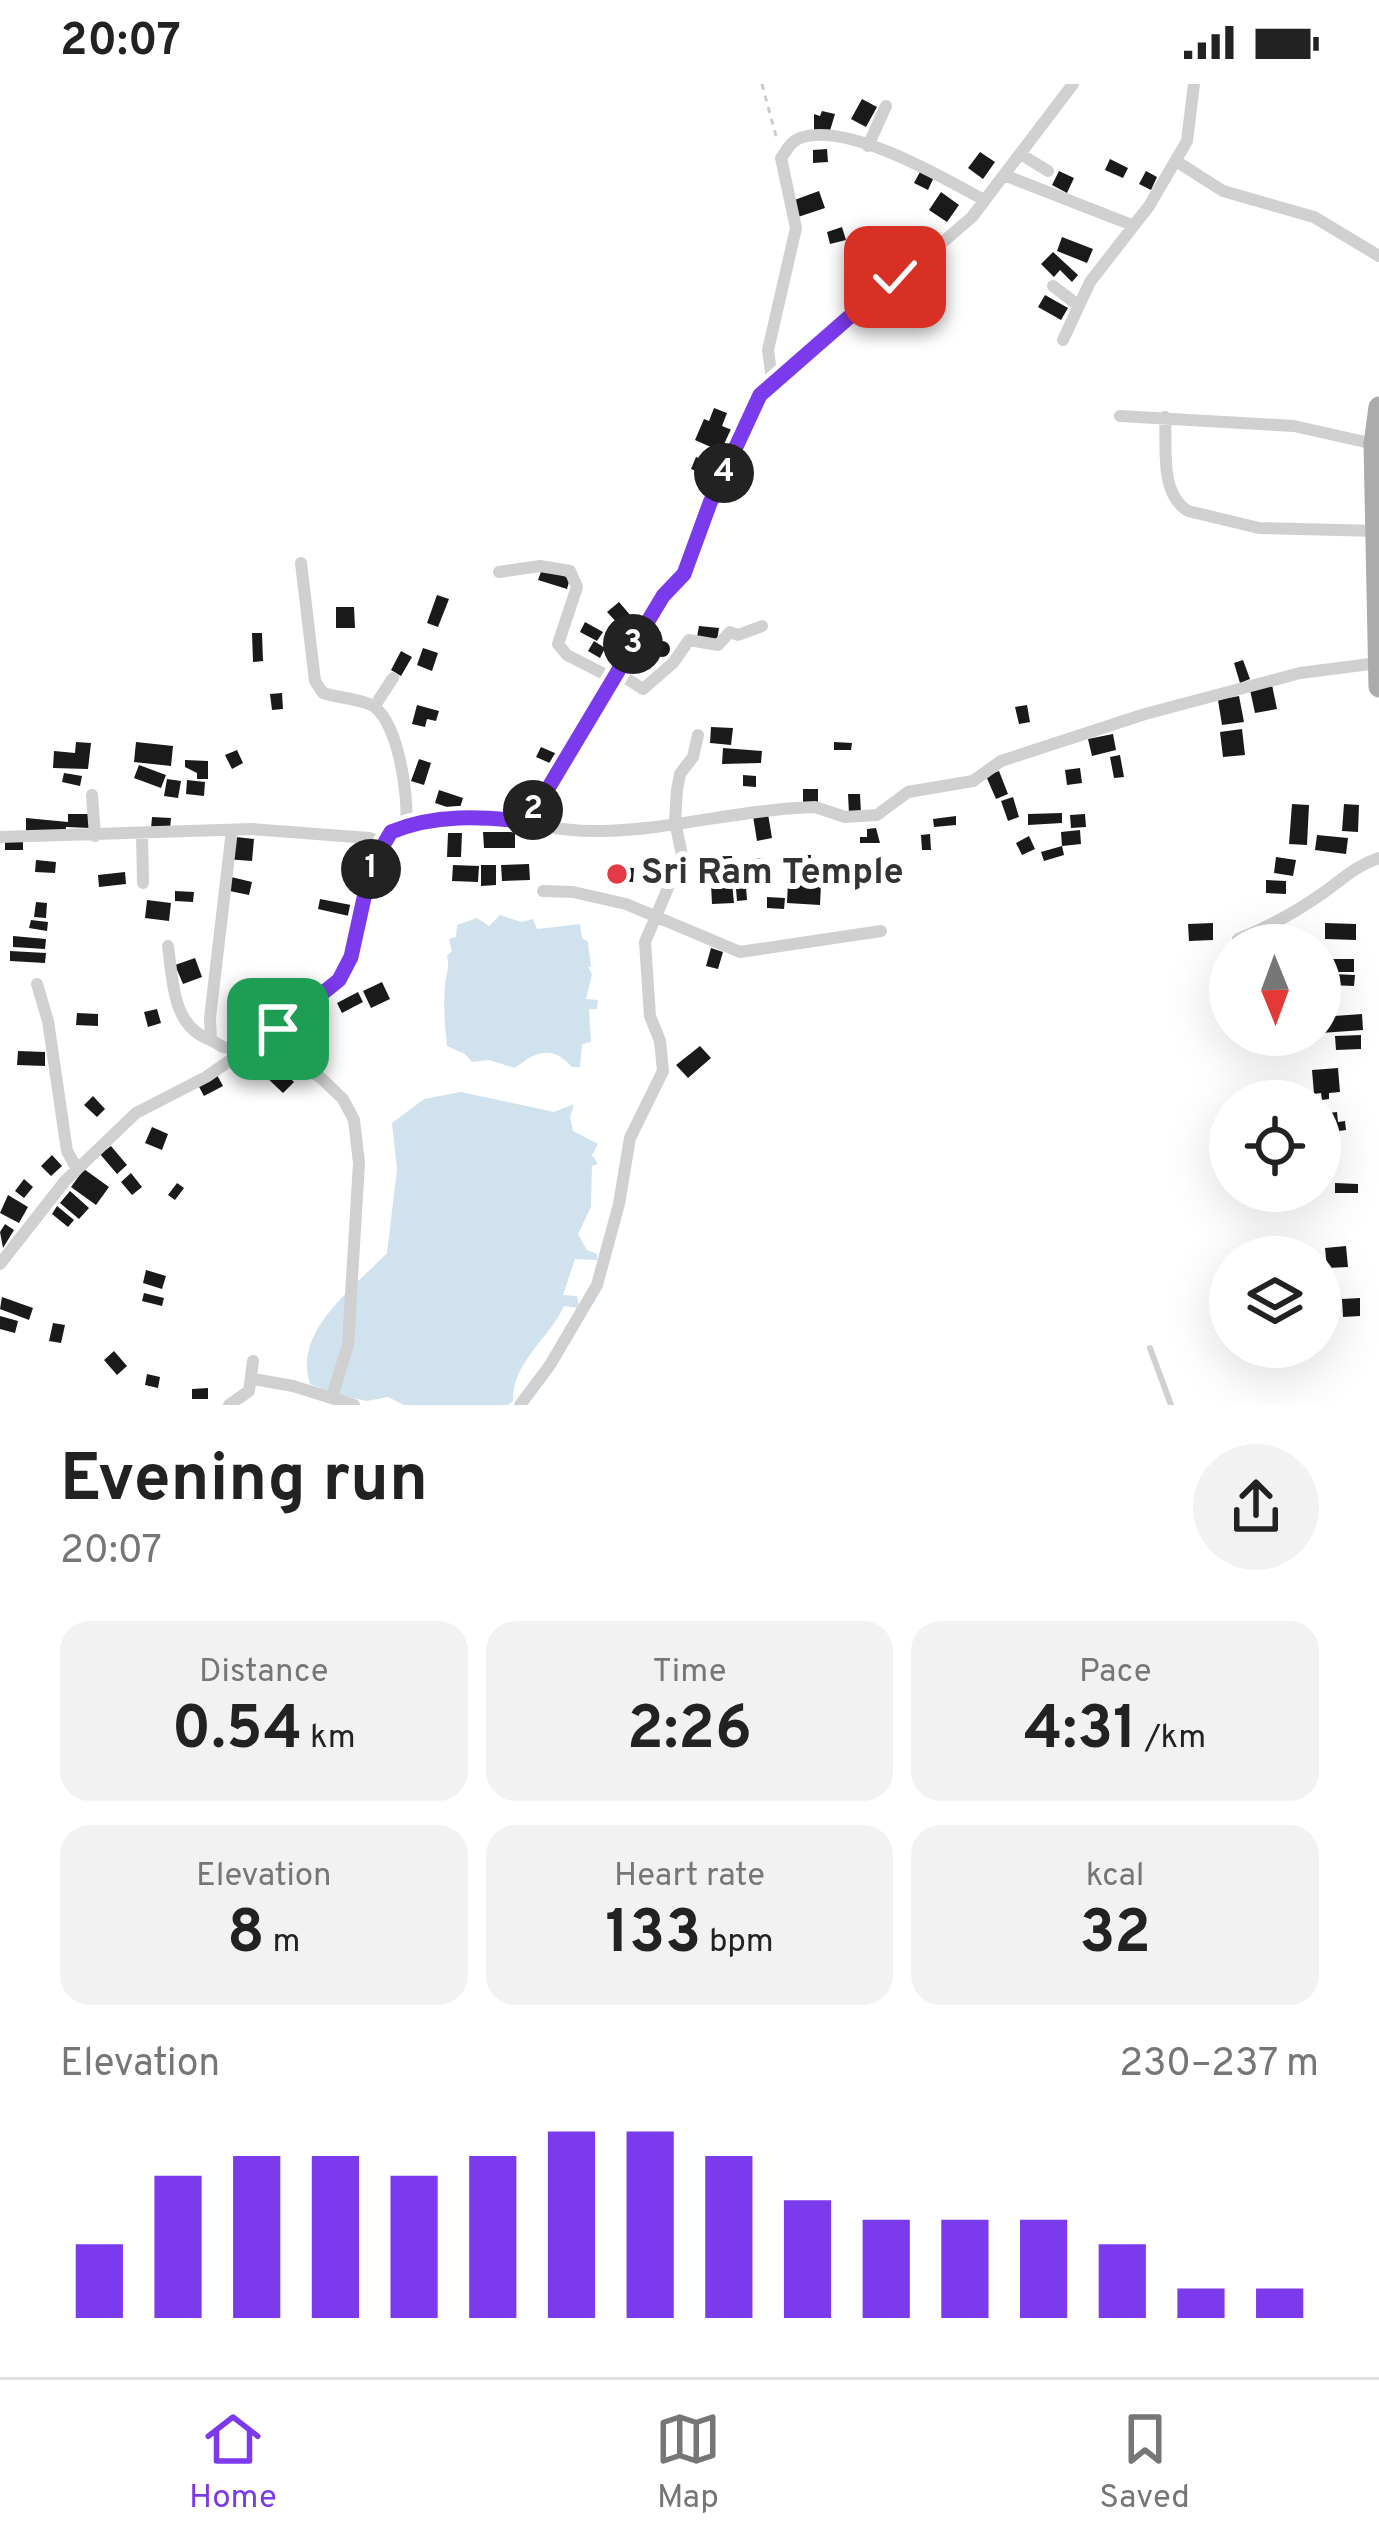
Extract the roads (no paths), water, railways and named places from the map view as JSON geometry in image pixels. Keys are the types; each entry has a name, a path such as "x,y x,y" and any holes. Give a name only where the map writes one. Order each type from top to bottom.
{"main road":[{"path":"1379,407 1374,444 1379,687"}],"street":[{"path":"528,822 663,596 684,574 710,503 760,395 866,299 972,217 1072,84"},
{"path":"1063,340 1078,305 1149,206 1187,141 1194,84"},
{"path":"868,146 886,106"},
{"path":"773,386 768,350 796,228 782,157 791,143 813,136 868,146 925,165 984,200"},
{"path":"1022,155 1048,171"},
{"path":"1176,161 1234,195 1328,224 1379,256"},
{"path":"1004,175 1132,225"},
{"path":"1053,286 1078,305"},
{"path":"1120,416 1294,426 1374,444"},
{"path":"1165,417 1169,488 1179,506 1188,511 1259,528 1376,531"},
{"path":"301,562 315,681 323,693 374,706 396,740 406,789 406,825"},
{"path":"499,572 540,566 570,571 577,587 558,644 567,655 644,689 651,669 673,663 689,640 718,645 730,632 738,635 762,626"},
{"path":"0,1264 76,1169 136,1113 206,1077 318,1000 339,980 351,957 371,866 391,832 406,825 492,816 595,832 796,808 815,807 845,817 877,815 908,792 973,782 1001,761 1145,715 1300,674 1378,662"},
{"path":"374,706 393,678"},
{"path":"520,1405 550,1365 597,1285 620,1204 630,1138 660,1082 663,1057 650,1016 645,942 682,855 675,822 680,773 693,757 698,735"},
{"path":"92,795 95,836"},
{"path":"211,1040 232,830"},
{"path":"0,836 296,831 384,843"},
{"path":"142,834 143,883"},
{"path":"1273,924 1346,872 1379,858"},
{"path":"543,891 608,899 740,952 881,931"},
{"path":"168,946 180,1011 194,1032 295,1063 320,1077 343,1099 359,1136 348,1345 332,1397"},
{"path":"37,984 48,1021 68,1151 76,1169"},
{"path":"213,1398 227,1405 249,1391 253,1361"},
{"path":"254,1379 354,1405"}],"lane":[{"path":"1150,1348 1171,1405"}],"water":[{"path":"500,915 521,922 533,919 537,929 580,924 592,974 586,999 598,1000 597,1009 589,1009 591,1042 582,1044 580,1067 551,1053 537,1054 515,1068 489,1060 472,1062 447,1046 444,1001 447,956 452,951 449,939 456,937 457,925 477,918 489,926"},
{"path":"461,1092 554,1112 574,1104 573,1131 598,1144 592,1155 598,1164 592,1166 591,1207 578,1234 597,1260 575,1259 563,1295 577,1296 579,1308 564,1306 518,1374 508,1405 404,1405 388,1397 367,1401 338,1395 310,1384 307,1365 318,1328 387,1253 397,1169 392,1123 424,1099"}],"place":[{"name":"Sri Ram Temple","path":"617,874"}]}
